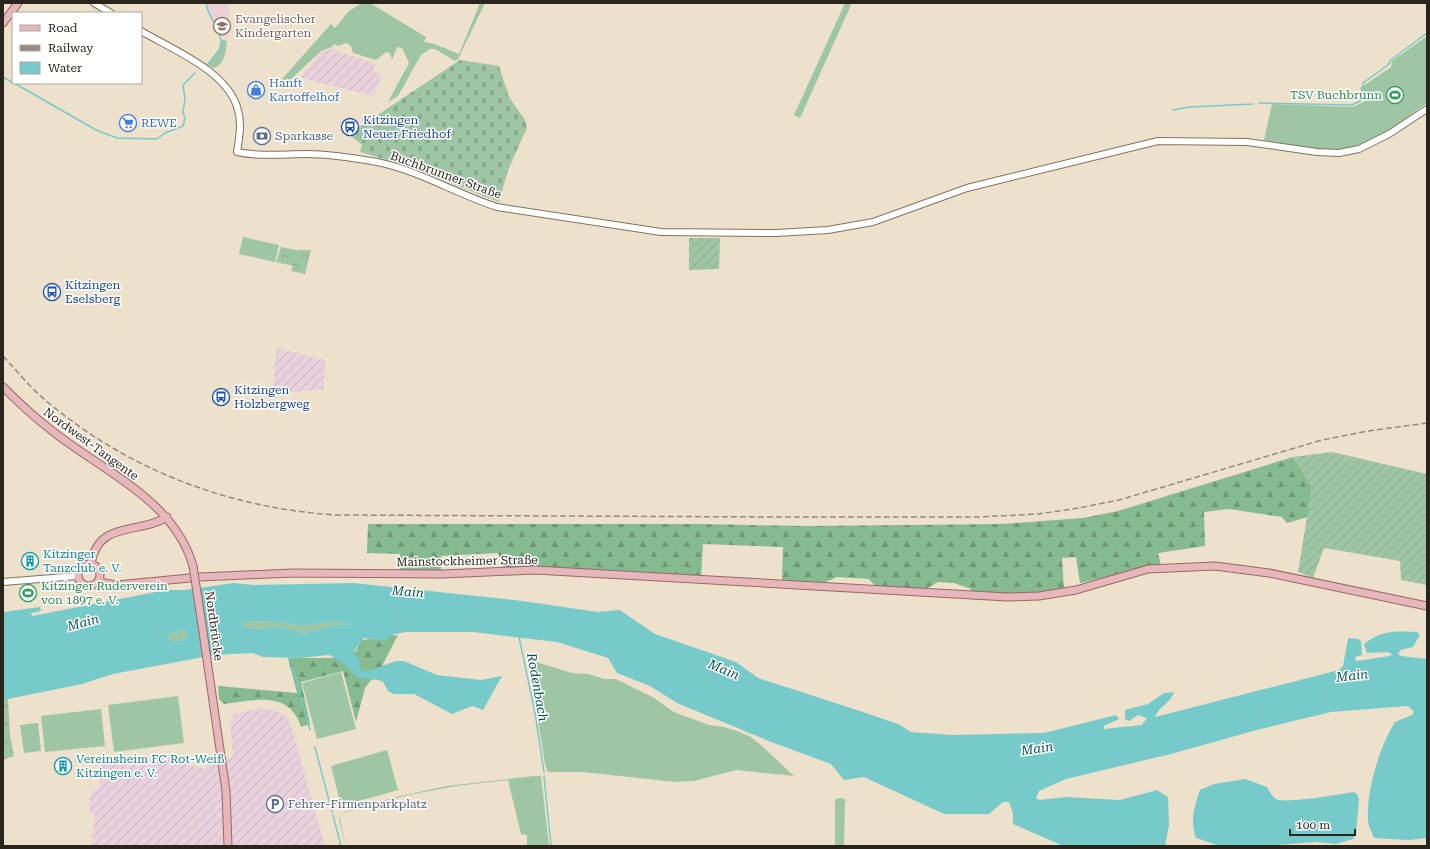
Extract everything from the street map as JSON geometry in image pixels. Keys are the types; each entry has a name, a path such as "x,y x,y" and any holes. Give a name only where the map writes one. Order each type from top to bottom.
{"main road":[{"path":"3,23 18,3"},
{"name":"Nordwest-Tangente","path":"3,387 51,430 148,499 167,517 184,541 193,566"},
{"path":"91,564 93,552 98,543 107,536 157,522 167,517"},
{"path":"91,564 98,570 99,580 93,586 86,586 80,582 77,576 81,567 91,564"},
{"name":"Nordbrücke","path":"193,566 221,750 227,810 228,846"},
{"name":"Mainstockheimer Straße","path":"99,580 104,583 117,585 200,577 286,573 443,574 535,570 1007,597 1039,596 1076,590 1148,569 1215,566 1269,573 1427,606"}],"street":[{"path":"94,3 109,12"},
{"name":"Buchbrunner Straße","path":"142,32 207,69 226,87 233,96 238,111 240,124 237,152 259,155 308,154 379,162 414,174 474,200 497,207 644,230 678,233 801,233 848,228 873,222 967,188 1143,143 1182,140 1247,142 1317,152 1339,153 1359,148 1377,140 1427,108"},
{"path":"3,582 77,576"}],"shaded area":[{"name":"Evangelischer Kindergarten","path":"206,3 229,3 228,38 221,36 207,11"},
{"path":"331,49 375,64 373,72 382,75 374,96 301,77 322,51"},
{"path":"277,348 325,360 324,389 274,394 274,368"},
{"path":"259,708 273,710 286,716 292,728 325,846 91,846 95,814 89,813 90,794 95,789 99,789 102,762 138,762 169,758 204,769 211,760 233,757 230,723 235,714"}],"green space":[{"path":"362,3 370,3 426,37 424,42 434,44 459,54 480,3 485,3 458,59 455,61 435,49 430,49 421,55 398,96 388,102 409,63 402,48 397,47 392,60 390,53 386,52 376,60 353,53 351,46 346,43 338,46 334,44 332,47 321,51 287,83 281,84 282,79 331,24 335,28 349,11"},
{"path":"845,3 852,3 800,118 794,115"},
{"name":"TSV Buchbrunn","path":"1427,36 1427,103 1396,125 1374,139 1362,144 1337,149 1310,148 1264,140 1272,104 1353,107 1365,101 1360,88 1391,67 1392,61"},
{"path":"221,39 227,41 225,53 221,64 214,68 208,65 220,50"},
{"path":"460,60 499,66 509,97 525,120 527,128 508,170 499,202 408,166 360,152 362,145 349,134"},
{"path":"243,237 279,245 275,262 239,254"},
{"path":"689,238 720,238 719,269 689,270"},
{"path":"281,247 296,250 311,250 305,274 291,271 293,266 276,262"},
{"path":"1332,452 1427,474 1427,585 1401,580 1400,561 1324,548 1313,578 1298,572 1312,486 1293,457"},
{"path":"1293,457 1312,486 1308,517 1287,523 1282,517 1229,509 1204,512 1205,546 1158,553 1161,565 1080,583 1076,557 1062,558 1064,588 1032,593 971,593 971,589 954,583 938,582 926,589 875,586 869,579 837,577 819,585 782,580 783,547 703,544 701,577 504,569 498,553 441,556 441,571 400,572 400,554 367,553 368,524 701,524 808,526 1001,524 1083,518 1118,511"},
{"path":"247,621 279,622 302,626 337,621 353,624 336,625 305,633 281,627 256,629 242,626"},
{"path":"185,630 188,631 188,634 183,640 172,641 168,638 169,634"},
{"path":"398,635 382,666 365,688 356,722 343,671 301,682 310,724 301,727 295,715 288,707 279,702 258,700 224,704 219,699 218,686 297,693 288,658 333,658 356,651 362,640"},
{"path":"533,661 572,673 588,674 605,679 616,679 654,698 674,712 709,725 724,727 751,737 794,776 736,770 694,781 676,782 582,772 548,772 545,764 529,665"},
{"path":"341,672 356,729 317,739 302,683"},
{"path":"178,696 184,743 114,752 108,705"},
{"path":"8,699 10,735 14,756 3,760 3,700"},
{"path":"101,709 105,746 45,752 41,716"},
{"path":"38,723 41,751 24,753 20,725"},
{"path":"387,750 398,790 341,806 331,766"},
{"path":"541,776 549,846 527,846 527,835 521,834 508,780 457,786 408,795 343,813 400,796 447,786"},
{"path":"841,798 847,800 845,801 844,846 835,846 835,801 836,799"},
{"path":"340,818 346,846 339,819"}],"water":[{"name":"Main","path":"234,583 253,585 353,583 515,600 598,612 620,610 655,634 736,662 758,678 898,724 911,732 952,735 1044,733 1116,715 1119,719 1104,726 1104,729 1142,725 1147,718 1138,715 1129,721 1125,719 1125,710 1148,704 1164,693 1174,692 1155,717 1339,670 1343,666 1348,638 1358,639 1361,641 1362,655 1355,657 1356,661 1390,656 1392,654 1387,652 1367,653 1364,644 1377,636 1389,632 1417,632 1420,635 1413,647 1401,650 1398,654 1401,656 1427,659 1427,838 1409,840 1374,838 1368,822 1369,796 1379,756 1395,722 1412,715 1414,712 1408,706 1331,712 1257,730 1171,754 1066,779 1039,791 1036,798 1039,800 1066,797 1120,800 1157,790 1168,797 1169,825 1165,846 1063,846 1013,824 1013,813 1009,802 1003,802 989,814 944,814 864,777 844,780 831,764 771,742 677,703 650,686 617,673 608,658 557,642 473,632 406,632 395,634 384,641 364,638 353,653 359,659 360,668 365,672 396,661 404,661 437,675 481,680 502,676 483,710 472,706 452,714 414,694 394,694 388,691 383,682 378,680 358,678 343,663 329,655 299,658 263,657 253,653 214,655 113,674 82,684 3,700 3,612 40,607 41,611 31,613 32,616 166,590 185,590","holes":["247,621 279,622 302,626 337,621 352,624 336,625 305,633 281,627 256,629 242,626","185,630 188,634 183,640 172,641 168,638 169,634"]},
{"path":"1245,779 1267,787 1276,799 1281,800 1314,798 1354,792 1357,794 1359,799 1356,834 1353,839 1336,844 1316,842 1263,846 1220,846 1196,838 1193,820 1200,790 1214,784"}],"waterway":[{"path":"206,3 207,9 219,32 221,44 218,52 207,65"},
{"path":"1259,103 1352,105 1362,100 1363,83 1388,65 1391,60 1427,33"},
{"path":"16,84 96,130 117,138 157,139 165,133 183,126 185,118 183,112 185,99 183,85 195,73"},
{"path":"3,77 12,82"},
{"path":"1173,110 1189,107 1253,104"},
{"name":"Rodenbach","path":"519,637 535,713 544,772"},
{"path":"290,657 310,730"},
{"path":"315,747 332,812"},
{"name":"Rodenbach","path":"544,776 551,846"},
{"path":"333,815 341,846"}],"railway":[{"path":"3,356 39,395 77,425 110,447 145,465 181,481 218,494 257,504 296,511 336,515 979,517 1038,514 1119,500 1322,440 1368,431 1427,423"}],"place":[{"name":"Evangelischer Kindergarten","path":"222,26"},
{"name":"Hanft Kartoffelhof","path":"256,90"},
{"name":"TSV Buchbrunn","path":"1395,95"},
{"name":"REWE","path":"128,123"},
{"name":"Kitzingen Neuer Friedhof","path":"350,127"},
{"name":"Sparkasse","path":"262,136"},
{"name":"Kitzingen Eselsberg","path":"52,292"},
{"name":"Kitzingen Holzbergweg","path":"221,397"},
{"name":"Kitzinger Tanzclub e. V.","path":"30,561"},
{"name":"Kitzinger Ruderverein von 1897 e. V.","path":"28,593"},
{"name":"Vereinsheim FC Rot-Weiß Kitzingen e. V.","path":"63,766"},
{"name":"Fehrer-Firmenparkplatz","path":"275,804"}]}
